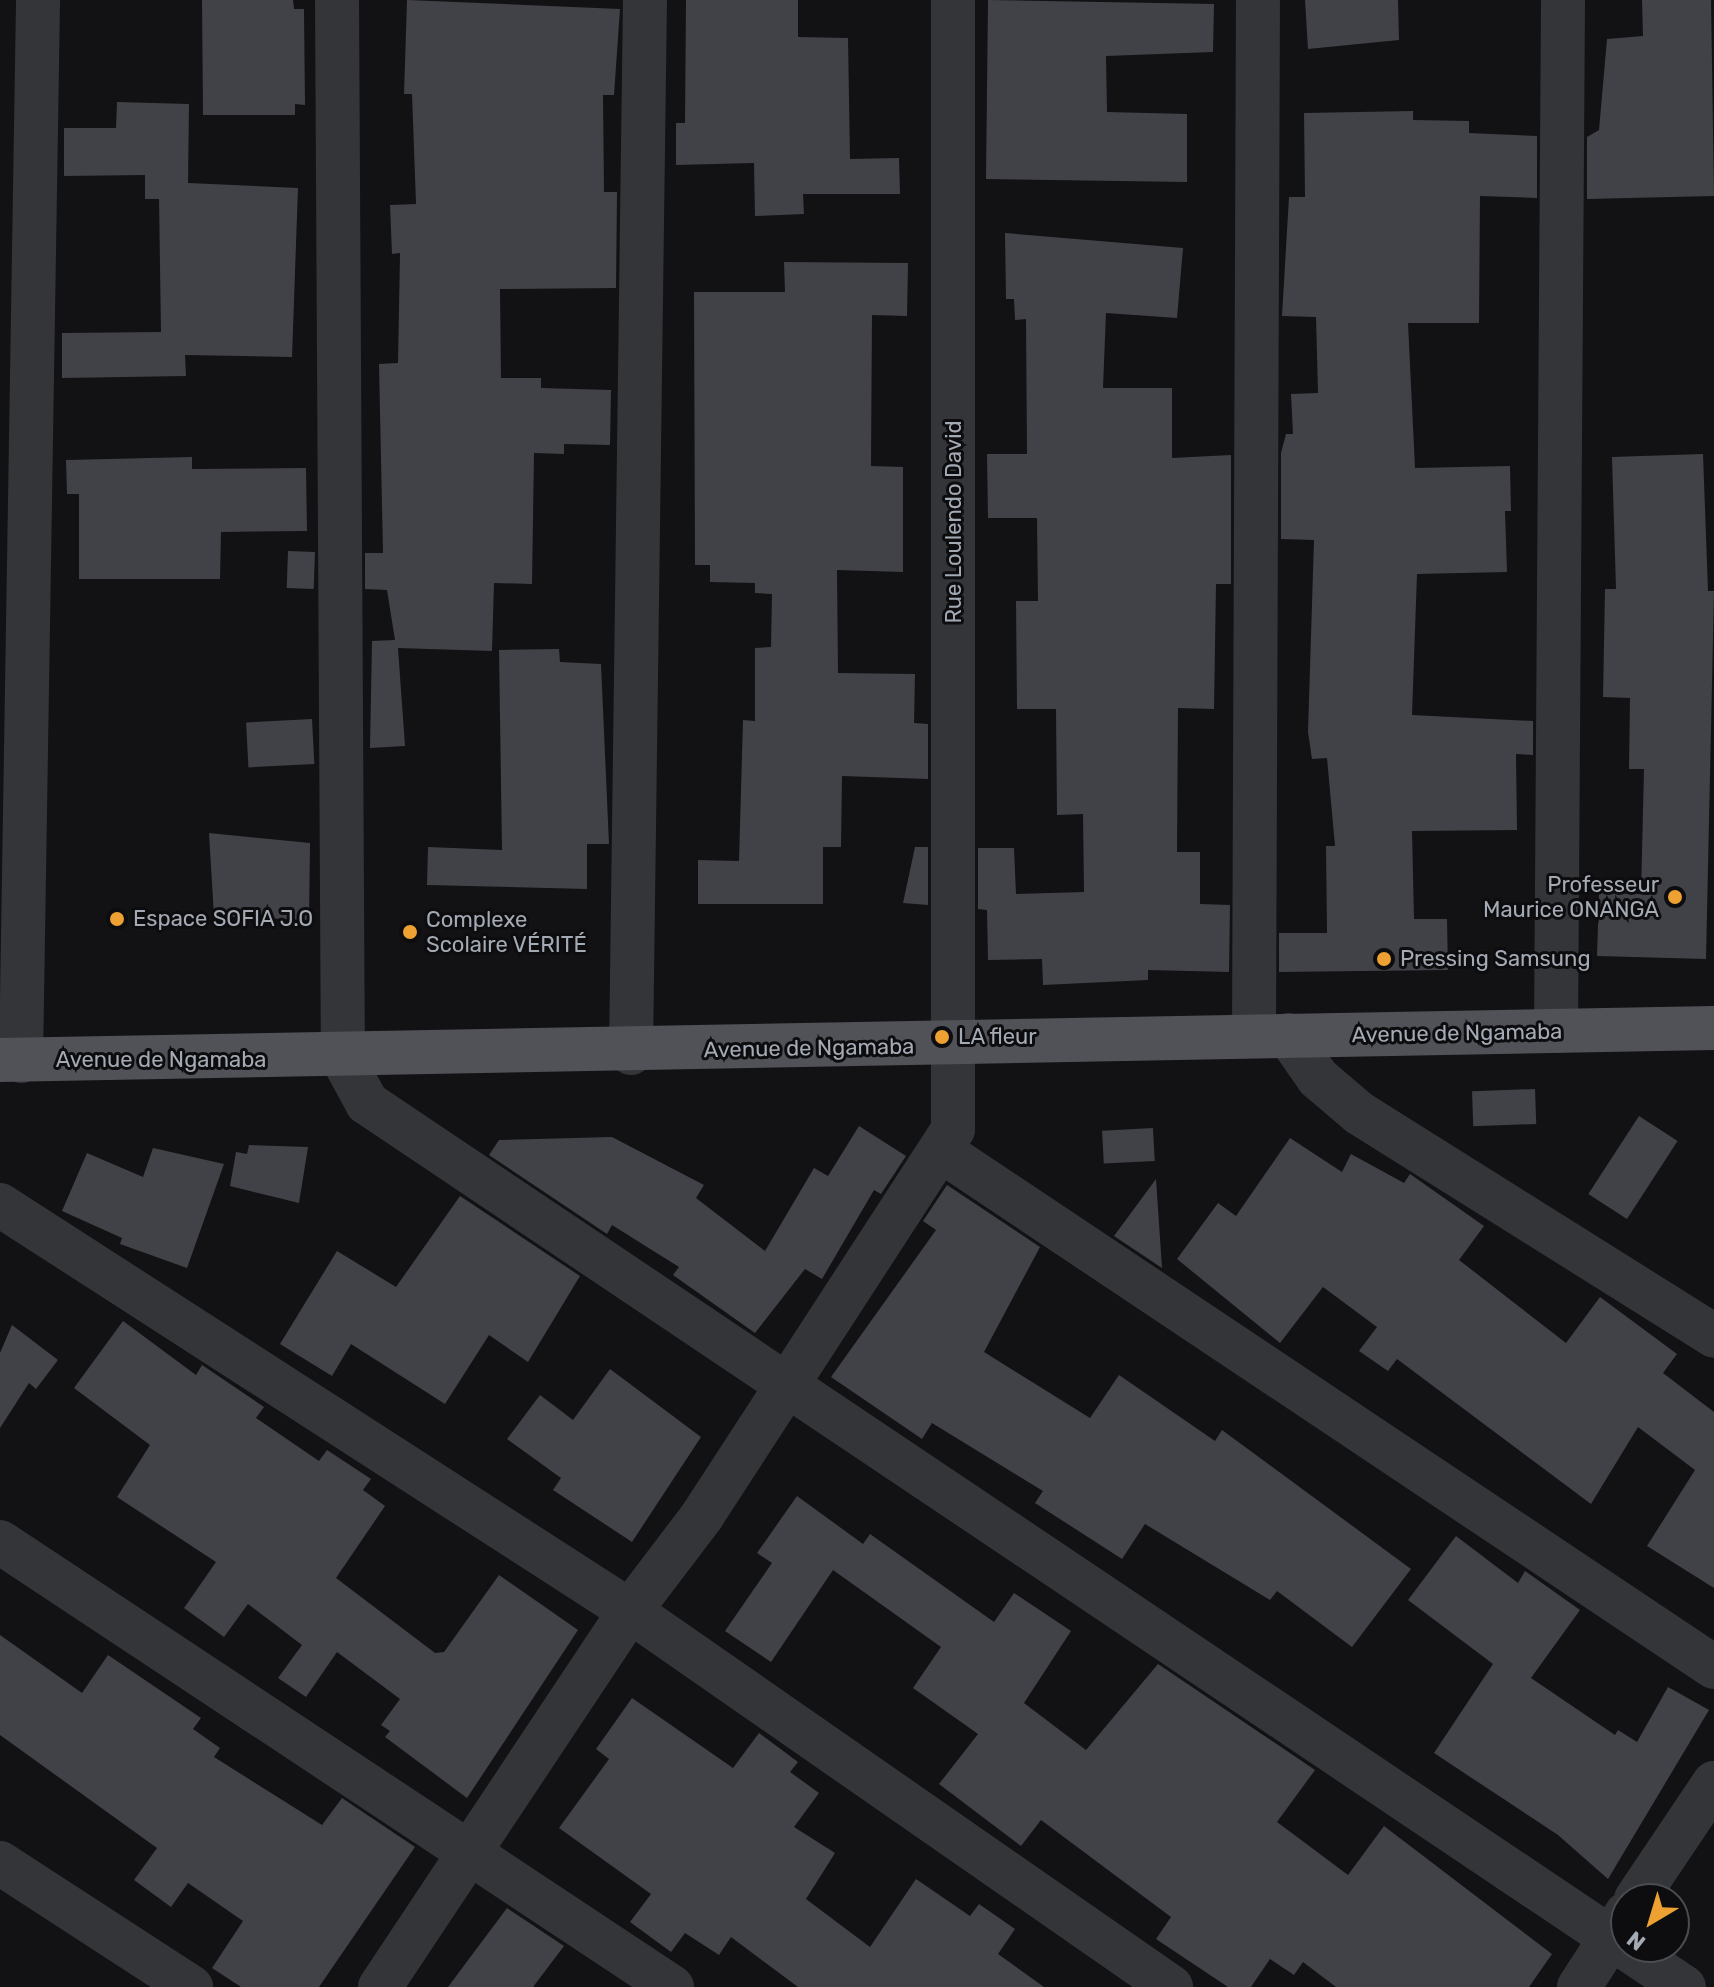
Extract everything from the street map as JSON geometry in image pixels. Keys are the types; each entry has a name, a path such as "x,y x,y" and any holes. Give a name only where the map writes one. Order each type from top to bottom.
{"main road":[{"name":"Avenue de Ngamaba","path":"10,1060 343,1059 1271,1035 1714,1028"}],"street":[{"path":"10,1060 38,0"},
{"path":"337,0 343,1059 387,1122 1610,1921"},
{"path":"631,1053 645,0"},
{"name":"Rue Loulendo David","path":"380,1987 469,1849 787,1386 943,1152 957,1105 954,1045 953,0"},
{"path":"1258,0 1271,1035 1359,1113 1714,1336"},
{"path":"1556,1031 1563,0"},
{"path":"943,1152 1714,1667"},
{"path":"0,1205 630,1611 1171,1987"},
{"path":"0,1542 469,1849 672,1987"},
{"path":"1647,1883 1714,1783"},
{"path":"0,1863 191,1987"},
{"path":"1579,1987 1610,1939"},
{"path":"1658,1963 1684,1987"}],"building":[{"path":"202,0 293,0 294,9 304,9 305,105 295,104 295,115 203,115"},
{"path":"407,0 620,9 614,95 603,95 604,192 617,192 616,288 500,289 501,378 541,378 541,388 611,390 610,445 564,444 564,454 534,453 532,584 494,583 492,651 398,648 405,746 370,748 372,641 395,640 387,590 365,589 365,553 383,553 379,364 398,363 400,253 392,254 390,205 416,204 412,94 404,94"},
{"path":"686,0 798,0 798,37 848,38 850,159 899,158 900,194 803,194 804,214 755,216 754,163 676,165 676,123 685,123"},
{"path":"988,0 1214,4 1213,52 1106,56 1107,112 1187,114 1187,182 986,179"},
{"path":"1305,0 1398,0 1399,40 1308,49"},
{"path":"1642,0 1711,0 1714,196 1587,199 1587,137 1599,130 1607,39 1643,36"},
{"path":"117,102 189,104 188,183 298,188 292,357 185,355 186,376 62,378 62,333 161,332 159,199 145,199 145,175 64,176 64,128 116,128"},
{"path":"1413,111 1413,120 1469,121 1469,133 1537,136 1537,198 1480,196 1479,323 1408,323 1415,468 1510,466 1511,511 1505,511 1507,572 1417,574 1412,715 1533,721 1533,755 1516,754 1517,830 1412,831 1414,919 1447,919 1448,970 1279,972 1279,933 1327,933 1326,846 1335,846 1327,758 1312,759 1308,732 1314,540 1281,539 1281,453 1286,434 1293,434 1291,394 1318,393 1316,317 1282,316 1289,197 1305,197 1304,113"},
{"path":"1005,233 1183,248 1177,318 1106,313 1103,388 1172,388 1172,458 1231,455 1231,584 1216,584 1214,709 1178,708 1177,852 1200,852 1200,904 1230,905 1229,972 1148,970 1148,980 1043,985 1042,959 988,960 987,910 978,909 978,848 1014,848 1016,894 1084,892 1083,814 1057,815 1056,709 1017,709 1016,601 1038,601 1037,518 988,518 987,454 1027,454 1026,319 1015,320 1014,299 1006,299"},
{"path":"784,262 908,263 907,316 872,315 871,466 903,467 903,572 837,570 838,673 915,674 914,723 928,724 928,779 842,776 841,847 823,847 823,904 698,904 698,860 739,861 743,720 755,721 755,648 771,647 772,594 755,593 755,583 710,582 710,565 695,565 694,292 785,292"},
{"path":"1703,454 1708,591 1714,591 1706,959 1597,956 1599,893 1641,894 1644,769 1629,769 1630,698 1603,697 1605,589 1616,589 1612,457"},
{"path":"192,457 192,469 306,468 307,531 221,532 220,579 79,579 79,494 67,494 66,460"},
{"path":"288,551 315,552 314,589 287,588"},
{"path":"559,649 560,662 601,664 609,844 587,844 587,889 427,885 428,847 502,850 499,650"},
{"path":"312,719 314,764 248,767 246,722"},
{"path":"209,833 310,843 309,920 214,916"},
{"path":"915,847 928,847 928,905 903,903"},
{"path":"1535,1089 1536,1124 1473,1126 1472,1091"},
{"path":"1639,1116 1678,1141 1627,1219 1588,1194"},
{"path":"859,1126 906,1156 881,1194 874,1190 822,1279 805,1269 755,1333 673,1275 679,1267 612,1225 607,1234 489,1155 499,1140 612,1137 704,1185 696,1198 765,1251 814,1168 828,1176"},
{"path":"1153,1128 1155,1161 1104,1164 1102,1131"},
{"path":"1290,1138 1342,1172 1351,1154 1404,1183 1410,1174 1484,1226 1459,1260 1566,1343 1600,1297 1677,1354 1663,1373 1714,1412 1714,1588 1647,1546 1695,1470 1638,1427 1591,1504 1397,1359 1388,1371 1359,1351 1377,1327 1323,1287 1280,1343 1177,1259 1218,1203 1236,1216"},
{"path":"249,1145 308,1147 299,1203 230,1186 236,1152 247,1154"},
{"path":"153,1148 224,1164 187,1268 120,1244 122,1238 62,1211 87,1153 143,1177"},
{"path":"1156,1179 1162,1268 1114,1236"},
{"path":"947,1185 1040,1247 984,1352 1090,1418 1119,1375 1215,1441 1222,1430 1411,1569 1352,1647 1277,1591 1270,1600 1145,1524 1122,1559 1035,1503 1043,1491 932,1423 922,1439 831,1377 936,1230 923,1221"},
{"path":"460,1196 580,1276 528,1362 489,1335 445,1404 351,1344 332,1376 280,1344 337,1251 396,1287"},
{"path":"123,1321 196,1375 202,1365 264,1407 256,1418 319,1461 327,1450 371,1479 363,1490 385,1506 336,1578 435,1653 444,1652 499,1575 578,1630 467,1798 385,1737 390,1731 381,1725 400,1699 337,1652 306,1697 278,1678 302,1645 248,1604 224,1637 184,1608 216,1562 117,1497 150,1445 74,1388"},
{"path":"12,1325 58,1360 36,1389 29,1383 0,1428 0,1353"},
{"path":"610,1369 701,1437 632,1542 553,1490 561,1478 507,1439 540,1395 573,1420"},
{"path":"797,1496 863,1544 870,1534 994,1622 1014,1593 1071,1631 1024,1703 1086,1750 1158,1664 1315,1770 1277,1822 1348,1875 1384,1826 1552,1954 1529,1987 1336,1987 1303,1962 1294,1975 1270,1959 1251,1987 1228,1987 1156,1939 1171,1917 1041,1820 1021,1846 939,1784 978,1734 913,1688 941,1647 833,1570 771,1662 725,1631 772,1563 757,1553"},
{"path":"1456,1536 1518,1583 1525,1571 1580,1610 1531,1678 1615,1735 1618,1730 1637,1742 1668,1687 1709,1710 1608,1879 1558,1835 1434,1753 1493,1664 1408,1600"},
{"path":"0,1635 82,1693 108,1655 201,1718 193,1729 220,1748 214,1757 322,1825 342,1798 415,1847 319,1987 241,1987 212,1968 243,1921 188,1883 171,1907 134,1880 157,1848 0,1735"},
{"path":"632,1698 733,1768 759,1733 798,1762 790,1772 819,1793 794,1827 835,1853 806,1899 870,1947 916,1879 970,1916 979,1904 1015,1929 998,1954 1044,1987 798,1987 731,1937 719,1955 685,1933 671,1952 630,1922 651,1894 559,1828 609,1759 596,1749"},
{"path":"507,1908 564,1946 533,1987 448,1987"}],"place":[{"name":"Professeur Maurice ONANGA","path":"1675,897"},
{"name":"Espace SOFIA J.O","path":"117,919"},
{"name":"Complexe Scolaire VÉRITÉ","path":"410,932"},
{"name":"Pressing Samsung","path":"1384,959"},
{"name":"LA fleur","path":"942,1037"}]}
